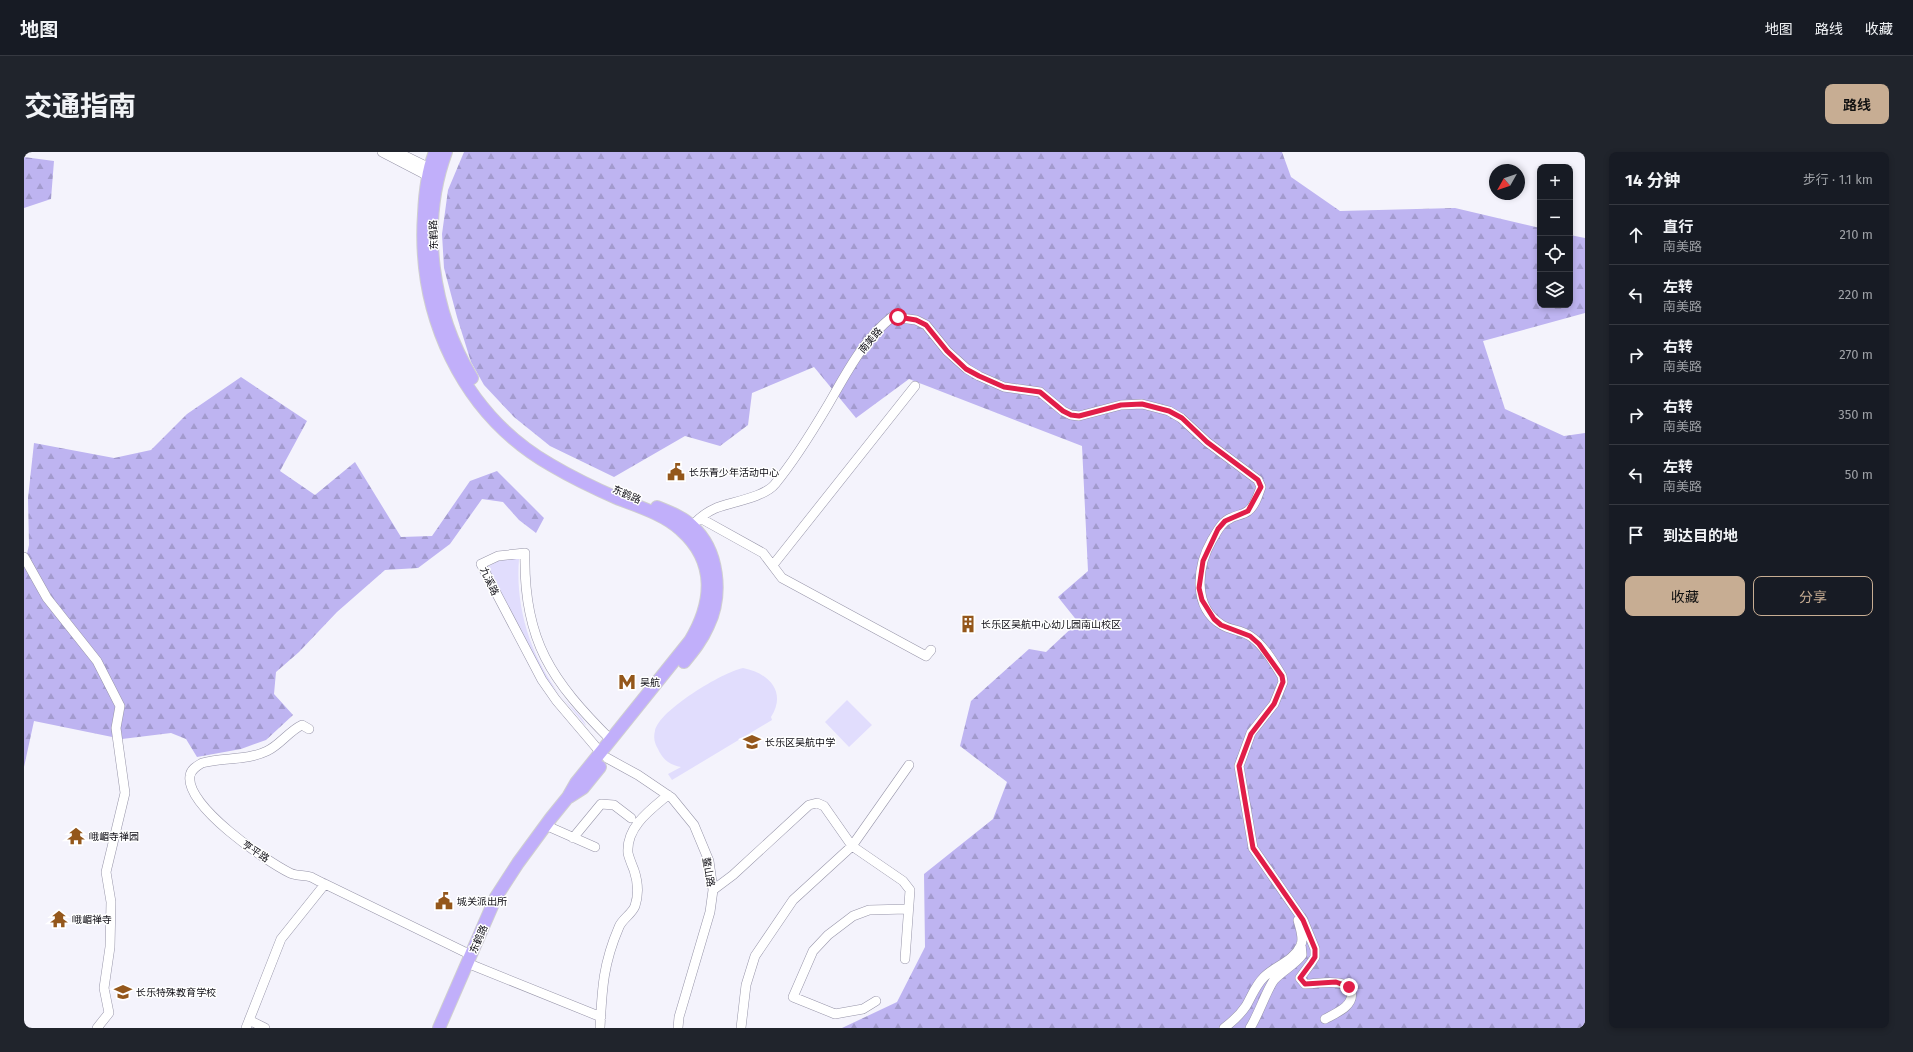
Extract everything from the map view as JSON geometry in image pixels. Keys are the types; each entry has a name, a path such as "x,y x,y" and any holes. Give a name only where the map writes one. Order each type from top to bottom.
{"main road":[{"path":"433,174 435,152"},
{"path":"433,174 446,152"},
{"name":"东鹤路","path":"433,174 431,226 436,278 441,303 458,353 482,393 510,425 554,459 586,477 675,515 696,522 714,564 717,590 716,606 709,626 698,645 604,755 576,783 568,797 545,825 499,891 438,1028"},
{"name":"东鹤路","path":"433,174 422,236 427,285 441,337 451,359 476,399 506,430 540,459 576,479 642,508 681,529 699,551 705,566 709,587 706,605 698,627 680,654 611,740 604,755"}],"street":[{"path":"382,152 433,174"},
{"path":"397,152 433,174"},
{"name":"南美路","path":"696,522 714,509 760,494 774,486 796,456 852,362 883,324 892,317 916,320 926,325 947,351 966,369 1004,387 1040,392 1063,411 1071,415 1079,416 1121,405 1142,404 1169,411 1182,418 1207,442 1258,480 1261,487 1248,511 1225,521 1218,529 1203,561 1199,588 1202,600 1214,619 1221,625 1250,636 1259,644 1282,676 1283,682 1274,704 1251,734 1239,766 1253,848 1310,933 1315,949 1315,957 1300,978 1301,981 1305,984 1336,982 1349,987 1352,994 1351,1001 1340,1011 1325,1019"},
{"path":"773,565 915,386"},
{"path":"696,522 762,553 782,578 926,656 930,650"},
{"name":"九溪路","path":"604,755 556,700 542,680 481,564 498,556 525,554 525,590 529,612 533,630 546,659 569,695 611,740"},
{"path":"24,557 47,598 98,660 120,706 116,728 125,793 106,872 111,902 110,946 104,988 109,1013 97,1028"},
{"name":"亨平路","path":"309,729 302,726 297,728 269,751 256,756 202,763 194,768 190,774 192,790 198,800 216,820 238,839 291,873 310,877 469,959 601,1017"},
{"name":"鳌山路","path":"604,755 668,795 682,810 697,831 709,861 713,890 710,912 679,1016 678,1028"},
{"path":"741,1028 746,985 755,956 793,900 852,846 908,765"},
{"path":"600,1028 606,960 620,925 635,907 638,892 636,875 628,853 629,838 637,823 668,795"},
{"path":"573,838 601,804 611,803 631,818"},
{"path":"713,890 733,876 809,805 817,803 824,806 852,846 904,881 910,890 907,909 905,959"},
{"path":"545,825 595,847"},
{"path":"265,1028 247,1024 267,978 281,939 325,884"},
{"path":"876,1001 863,1009 835,1014 793,997 813,951 828,935 853,916 869,910 907,909"},
{"path":"1250,1028 1273,981 1297,962 1302,955 1302,933 1296,911"},
{"path":"1224,1028 1236,1019 1246,1006 1257,985 1264,977 1293,956 1301,944"}],"shaded area":[{"path":"512,558 519,559 518,577 520,596 527,631 533,648 550,681 561,696 583,719 586,726 545,677 488,567 497,561"},
{"path":"743,668 761,674 773,685 777,700 771,717 772,720 672,780 668,774 681,767 673,765 667,761 657,747 654,736 659,722 679,703 707,684"},
{"path":"847,700 872,725 849,747 825,722"}],"green space":[{"path":"464,152 1282,152 1291,177 1340,211 1455,208 1537,227 1537,308 1573,308 1573,236 1585,238 1585,313 1483,341 1505,409 1564,436 1585,433 1585,1028 842,1028 897,1002 925,947 924,874 993,819 1007,782 960,746 971,701 1029,649 1046,652 1078,622 1058,597 1088,571 1082,446 909,379 856,418 814,367 752,393 748,425 720,446 685,436 614,477 550,446 514,417 484,385 471,362 444,268 442,234 448,190"},
{"path":"24,157 54,161 51,199 24,208"},
{"path":"241,377 307,421 280,471 315,495 355,462 401,537 432,536 470,481 497,471 544,518 536,533 519,520 503,502 482,499 450,544 418,568 385,570 337,612 299,652 276,672 274,694 293,715 266,740 241,749 197,757 186,739 171,733 122,739 34,721 24,767 24,567 29,545 28,498 34,443 114,458 151,450 187,414"}],"place":[{"name":"长乐青少年活动中心","path":"676,472"},
{"name":"长乐区吴航中心幼儿园南山校区","path":"968,624"},
{"name":"吴航","path":"627,682"},
{"name":"长乐区吴航中学","path":"752,742"},
{"name":"峨嵋寺禅园","path":"76,836"},
{"name":"城关派出所","path":"444,901"},
{"name":"峨嵋禅寺","path":"59,919"},
{"name":"长乐特殊教育学校","path":"123,992"}],"route":[{"path":"898,317 909,318 926,325 947,351 966,369 1004,387 1040,392 1048,397 1063,411 1071,415 1079,416 1121,405 1142,404 1169,411 1182,418 1207,442 1258,480 1261,487 1257,497 1248,511 1231,517 1225,521 1218,529 1210,543 1203,561 1199,588 1202,600 1214,619 1221,625 1250,636 1259,644 1282,676 1283,682 1274,704 1251,734 1239,766 1253,848 1255,854 1280,886 1310,933 1315,949 1315,957 1300,978 1301,981 1305,984 1336,982 1349,987"}]}
